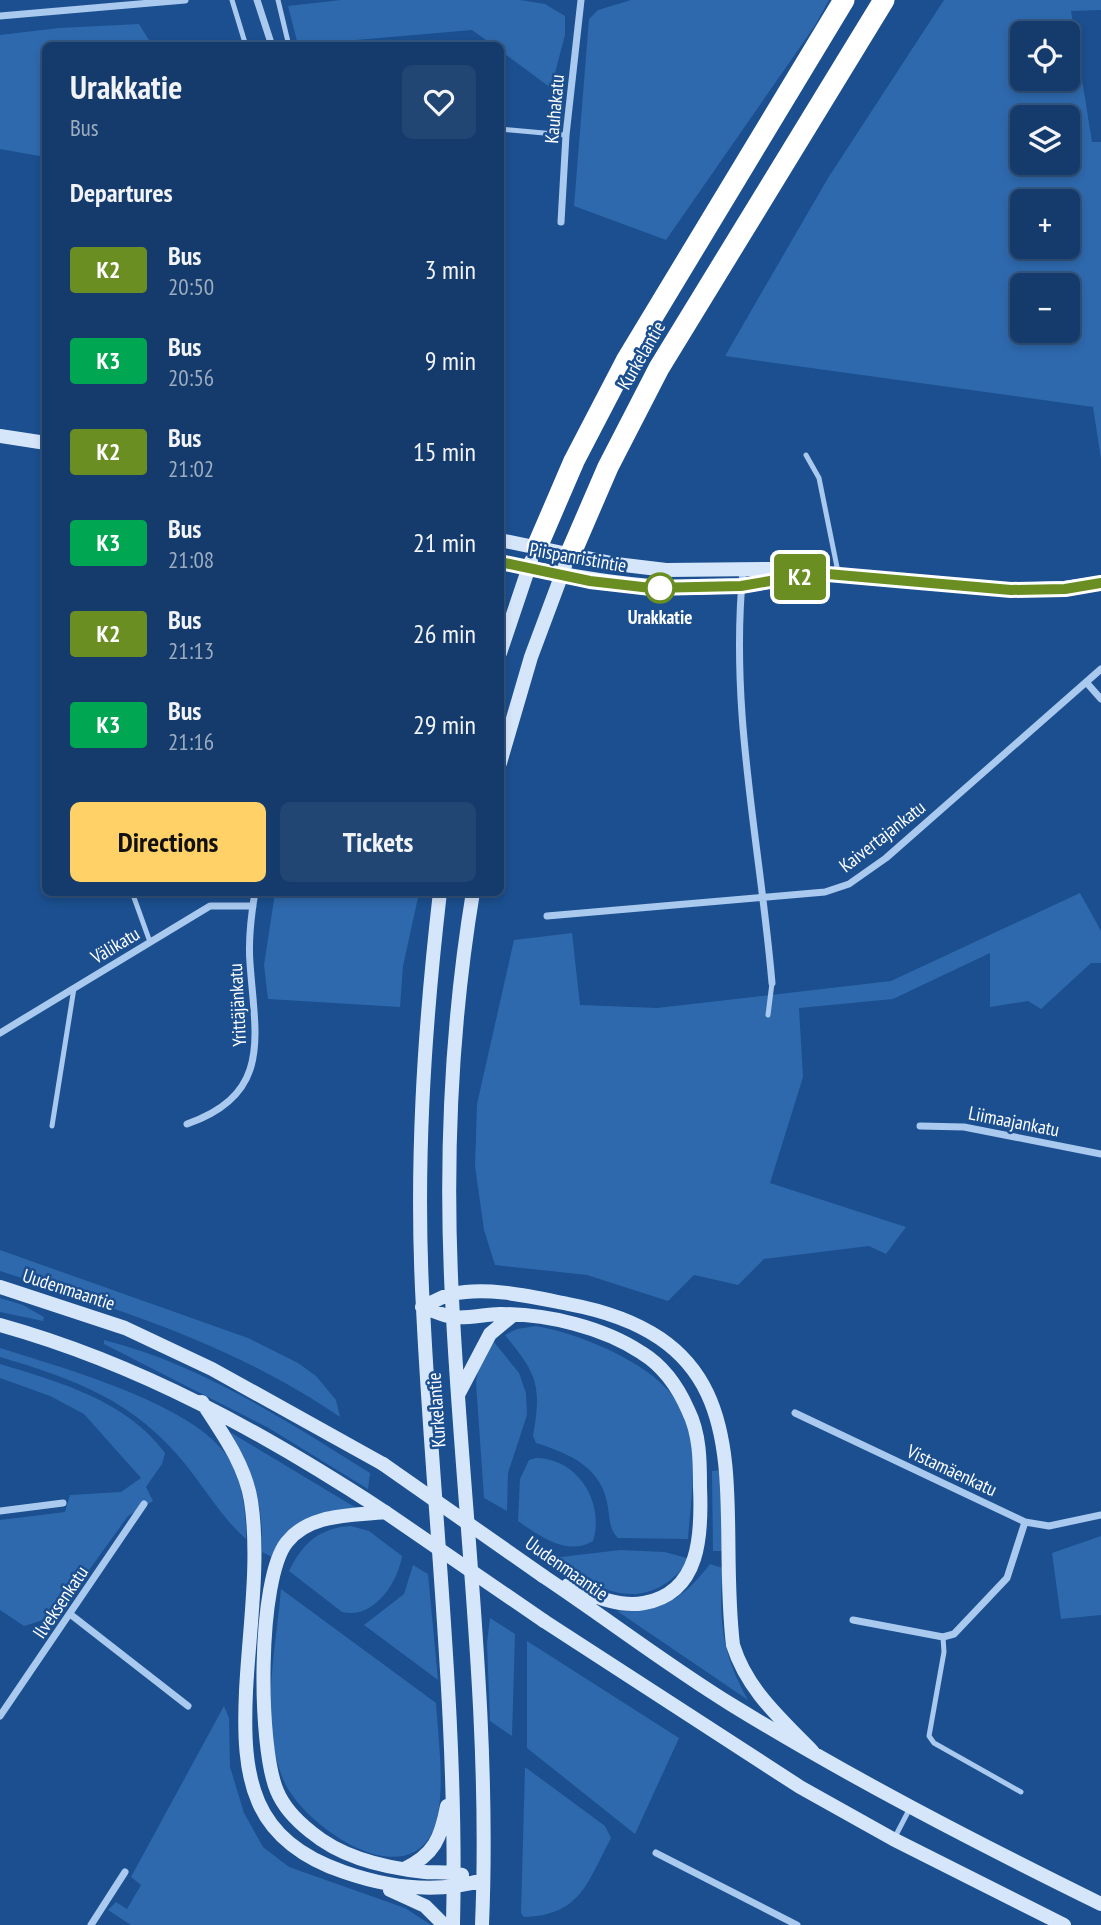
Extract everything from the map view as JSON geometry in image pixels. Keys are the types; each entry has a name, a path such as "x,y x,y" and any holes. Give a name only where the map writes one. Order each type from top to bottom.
{"highway":[{"name":"Kurkelantie","path":"537,547 574,461 626,360 844,0"},
{"name":"Kurkelantie","path":"566,565 608,467 659,368 883,1"}],"main road":[{"path":"0,436 42,442"},
{"name":"Piispanristintie","path":"504,541 537,547 566,565 651,588 741,586 816,573"},
{"name":"Kurkelantie","path":"504,641 537,547"},
{"name":"Piispanristintie","path":"504,563 528,568 566,565 666,570 743,569 1011,590 1065,589 1101,583"},
{"name":"Kurkelantie","path":"504,749 531,657 566,565"},
{"name":"Kurkelantie","path":"440,896 423,1062 420,1139 422,1307 447,1681 455,1873 453,1925"},
{"name":"Kurkelantie","path":"472,896 460,987 450,1135 451,1294 477,1670 484,1880 482,1925"},
{"name":"Uudenmaantie","path":"0,1287 125,1328 212,1369 383,1464 729,1703 911,1807 1101,1904"},
{"path":"422,1307 451,1294 514,1295 583,1307 641,1328 664,1341 698,1376 720,1424 725,1452 733,1646 740,1667 752,1687 813,1752"},
{"path":"422,1307 453,1317 513,1315 576,1325 603,1334 643,1353 669,1377 692,1420 699,1451 701,1538 697,1559 672,1591 645,1603 629,1604 601,1598 543,1576"},
{"path":"457,1398 490,1334 513,1315"},
{"path":"0,1325 49,1339 127,1368 202,1402 258,1433 385,1511 544,1621 800,1787 893,1839 1064,1925"},
{"path":"202,1402 239,1461 252,1509 254,1535 244,1737 247,1770 254,1797 269,1823 292,1846 328,1867 369,1881 425,1906 444,1925"},
{"path":"385,1511 315,1521 293,1535 278,1555 269,1587 263,1726 274,1780 293,1815 313,1834 348,1854 378,1865 455,1873 484,1880"},
{"path":"404,1869 426,1857 436,1844 450,1788"},
{"path":"369,1881 419,1888 454,1889 484,1880"}],"street":[{"path":"0,16 185,0"},
{"path":"257,0 271,42"},
{"name":"Kauhakatu","path":"561,222 566,135 581,0"},
{"path":"743,569 740,721 764,899 772,983"},
{"name":"Kaivertajankatu","path":"547,916 764,899 836,890 864,876 1101,669"},
{"path":"1086,682 1101,699"},
{"name":"Yrittäjänkatu","path":"187,1124 211,1116 233,1098 255,1056 249,936 254,896"},
{"name":"Välikatu","path":"0,1033 210,906 253,906"},
{"name":"Liimaajankatu","path":"920,1126 964,1127 1101,1154"},
{"name":"Vistamäenkatu","path":"795,1413 1025,1522 1049,1526 1101,1515"},
{"path":"0,1511 63,1503"},
{"name":"Ilveksenkatu","path":"0,1716 144,1504"},
{"path":"853,1620 943,1637 963,1627 1000,1588 1011,1570 1025,1522"},
{"path":"70,1614 188,1706"},
{"path":"656,1853 797,1925"},
{"path":"91,1925 125,1872"}],"lane":[{"path":"232,0 245,42"},
{"path":"278,0 288,42"},
{"path":"504,130 566,135"},
{"path":"806,455 819,478 838,575"},
{"path":"133,896 150,942"},
{"path":"768,1015 772,983"},
{"path":"52,1126 74,988"},
{"path":"943,1637 944,1652 929,1736 934,1743 1021,1792"},
{"path":"893,1839 911,1807"}],"shaded area":[{"path":"341,0 520,0 545,4 565,16 565,35 551,88 504,53 504,42 489,42 472,30 333,42 297,42 288,6"},
{"path":"631,0 829,0 814,27 666,240 574,206 589,19 598,10"},
{"path":"944,0 1101,0 1101,10 1071,11 1073,21 1010,21 1010,91 1080,91 1080,67 1092,142 1101,142 1101,459 1093,407 725,356 828,178"},
{"path":"139,24 150,42 42,42 42,156 0,149 0,35 59,28"},
{"path":"1080,893 1101,931 1101,963 1091,963 1041,1009 1028,1001 990,1007 990,953 893,999 799,1008 803,1077 770,1183 906,1227 886,1254 869,1246 764,1259 738,1285 694,1275 668,1301 587,1275 495,1265 484,1230 475,1166 477,1104 514,940 572,933 580,1005 657,1008 891,981"},
{"path":"275,896 418,896 403,966 400,1007 268,999 264,965"},
{"path":"0,1250 248,1338 298,1363 316,1376 336,1400 340,1417 301,1392 218,1350 132,1315 0,1271"},
{"path":"0,1298 23,1305 44,1317 43,1321 0,1312"},
{"path":"536,1326 572,1335 610,1350 646,1371 673,1396 691,1442 693,1478 688,1539 618,1538 611,1527 605,1494 592,1473 573,1458 536,1443 533,1436 537,1404 534,1381 524,1360 505,1335 517,1329"},
{"path":"104,1340 140,1350 174,1364 275,1414 370,1473 368,1489 267,1427 104,1344"},
{"path":"494,1342 519,1373 526,1393 527,1415 508,1473 507,1511 484,1498 476,1382 478,1371"},
{"path":"0,1348 121,1388 153,1402 207,1435 225,1453 236,1473 244,1506 246,1539 222,1513 186,1465 146,1424 102,1395 54,1374 0,1357"},
{"path":"0,1364 69,1386 112,1407 132,1420 165,1453 162,1464 146,1487 153,1501 128,1516 56,1616 24,1626 0,1610 0,1520 65,1512 70,1495 121,1492 141,1478 84,1414 50,1396 0,1378"},
{"path":"230,1432 358,1509 330,1512 306,1519 286,1534 272,1557 262,1552 261,1519 256,1490 246,1462"},
{"path":"529,1460 551,1460 564,1466 576,1474 585,1485 595,1512 593,1541 574,1547 564,1545 544,1538 518,1521 520,1479"},
{"path":"722,1470 723,1551 713,1551 712,1471"},
{"path":"351,1526 369,1531 402,1556 395,1577 382,1597 374,1605 353,1613 342,1612 289,1571 300,1552 313,1539 330,1530"},
{"path":"1101,1536 1101,1615 1061,1619 1052,1553"},
{"path":"620,1550 665,1552 690,1559 673,1578 656,1589 638,1594 620,1593 601,1587 583,1579 546,1554 561,1557"},
{"path":"710,1564 723,1568 721,1604 727,1652 748,1700 617,1611 647,1609 670,1601 681,1595"},
{"path":"413,1565 428,1574 438,1680 364,1625 404,1594"},
{"path":"281,1589 436,1703 441,1770 439,1806 431,1835 416,1851 396,1857 374,1854 351,1845 309,1814 293,1796 283,1779 272,1733 271,1709"},
{"path":"490,1618 515,1634 512,1736 490,1721 487,1643"},
{"path":"527,1641 679,1738 635,1834 527,1748"},
{"path":"224,1706 229,1718 230,1767 244,1813 263,1847 289,1867 405,1908 431,1925 131,1925 108,1910 116,1902 127,1909 141,1885 131,1877"},
{"path":"525,1767 605,1826 611,1838 580,1894 558,1910 524,1917 521,1913"}],"bus line":[{"name":"K2","path":"504,563 590,581 651,588 741,586 816,573 1011,590 1065,589 1101,583"}],"place":[{"name":"Urakkatie","path":"660,588"}]}
